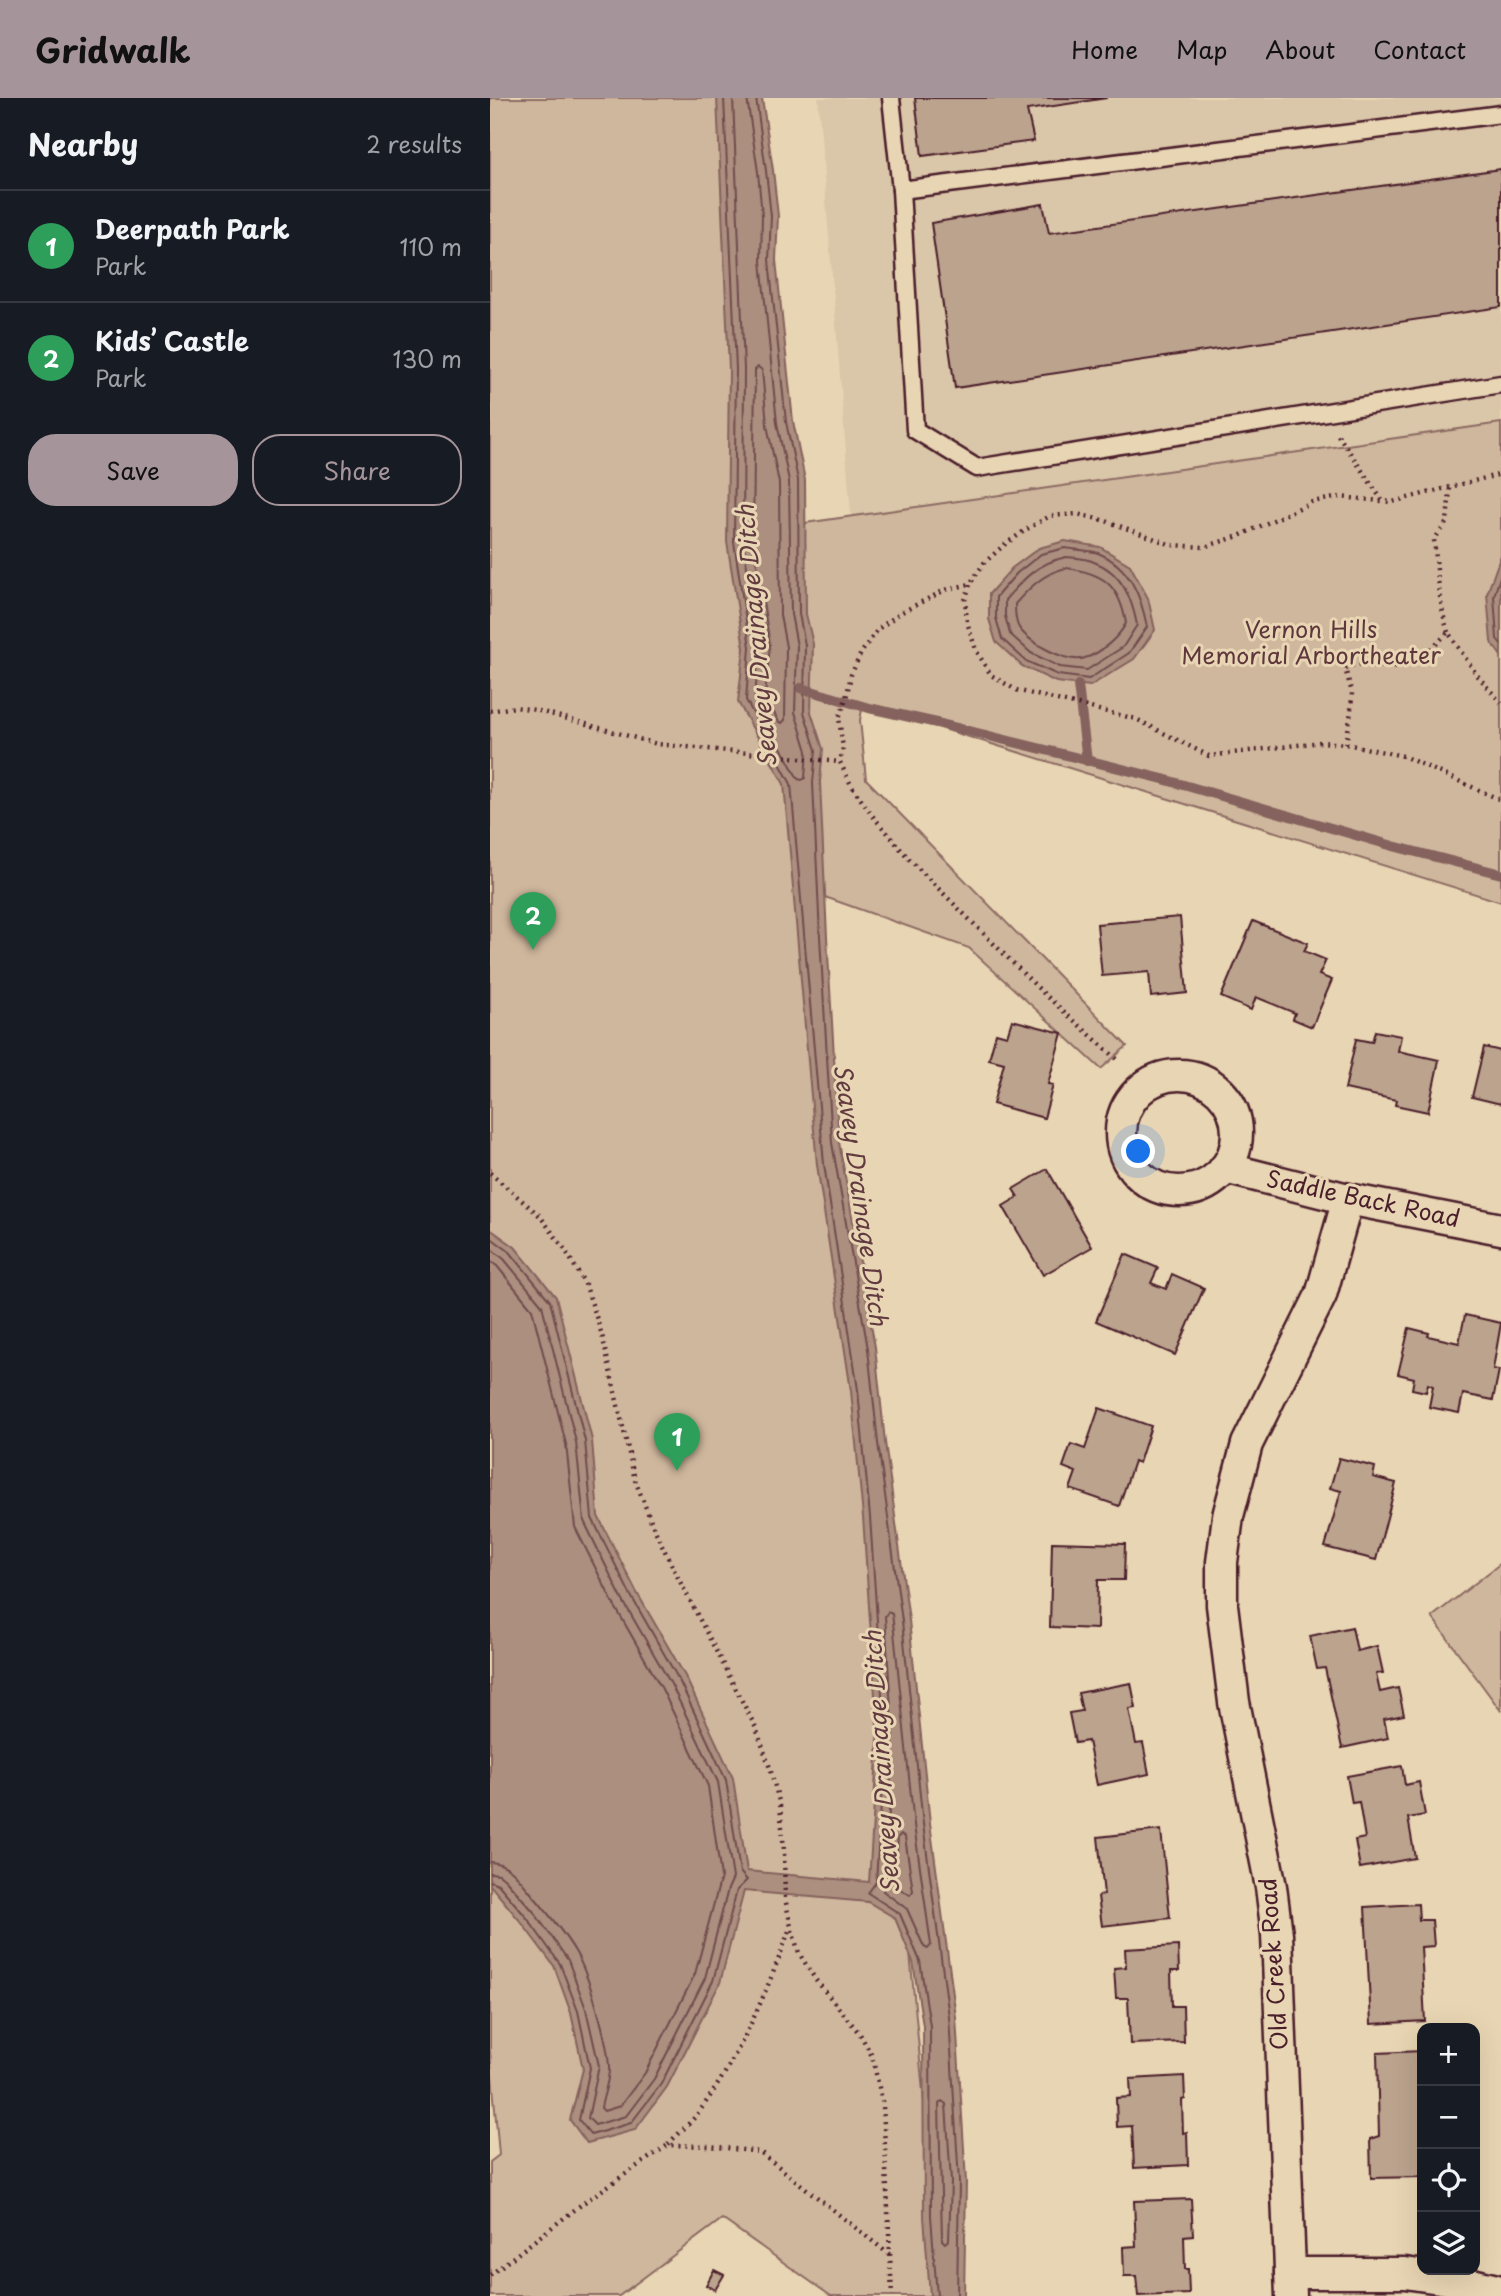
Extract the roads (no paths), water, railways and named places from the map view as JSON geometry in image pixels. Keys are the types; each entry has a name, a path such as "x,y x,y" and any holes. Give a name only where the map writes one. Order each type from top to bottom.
{"street":[{"name":"Saddle Back Road","path":"1225,1168 1348,1199 1501,1229"},
{"name":"Old Creek Road","path":"1291,2285 1277,1934 1271,1887 1234,1702 1222,1605 1222,1562 1228,1516 1247,1444 1321,1295 1348,1199"},
{"path":"1291,2285 1405,2273 1460,2281 1501,2291"}],"lane":[{"path":"891,98 901,190 915,429 977,468 1501,384"},
{"path":"901,190 1501,114"}],"water":[{"name":"Seavey Drainage Ditch","path":"717,98 762,98 773,170 778,216 776,260 793,421 805,480 806,614 813,644 811,712 823,749 820,782 839,1142 875,1347 909,1620 930,1823 956,2017 966,2182 964,2296 930,2296 924,2217 923,2026 913,1962 895,1918 868,1902 744,1891 720,1983 667,2087 635,2130 587,2143 570,2120 583,2069 571,2013 554,1966 490,1885 490,1229 515,1247 556,1297 592,1440 598,1516 636,1591 685,1676 733,1778 747,1871 869,1882 878,1740 863,1517 851,1391 817,1165 784,784 738,702 744,648 727,542 729,369"},
{"path":"1065,541 1100,547 1130,565 1148,598 1155,630 1134,659 1090,686 1056,682 1022,666 996,642 989,619 989,594 1012,568 1039,548"},
{"path":"1501,555 1501,656 1491,642 1487,594"}],"waterway":[{"path":"1078,685 1087,761"},
{"path":"801,688 869,708 1163,779 1393,846 1501,874"}],"place":[{"name":"Kids’ Castle","path":"533,950"},
{"name":"Deerpath Park","path":"677,1471"}],"park label":[{"name":"Vernon Hills Memorial Arbortheater","path":"1311,643"}]}
